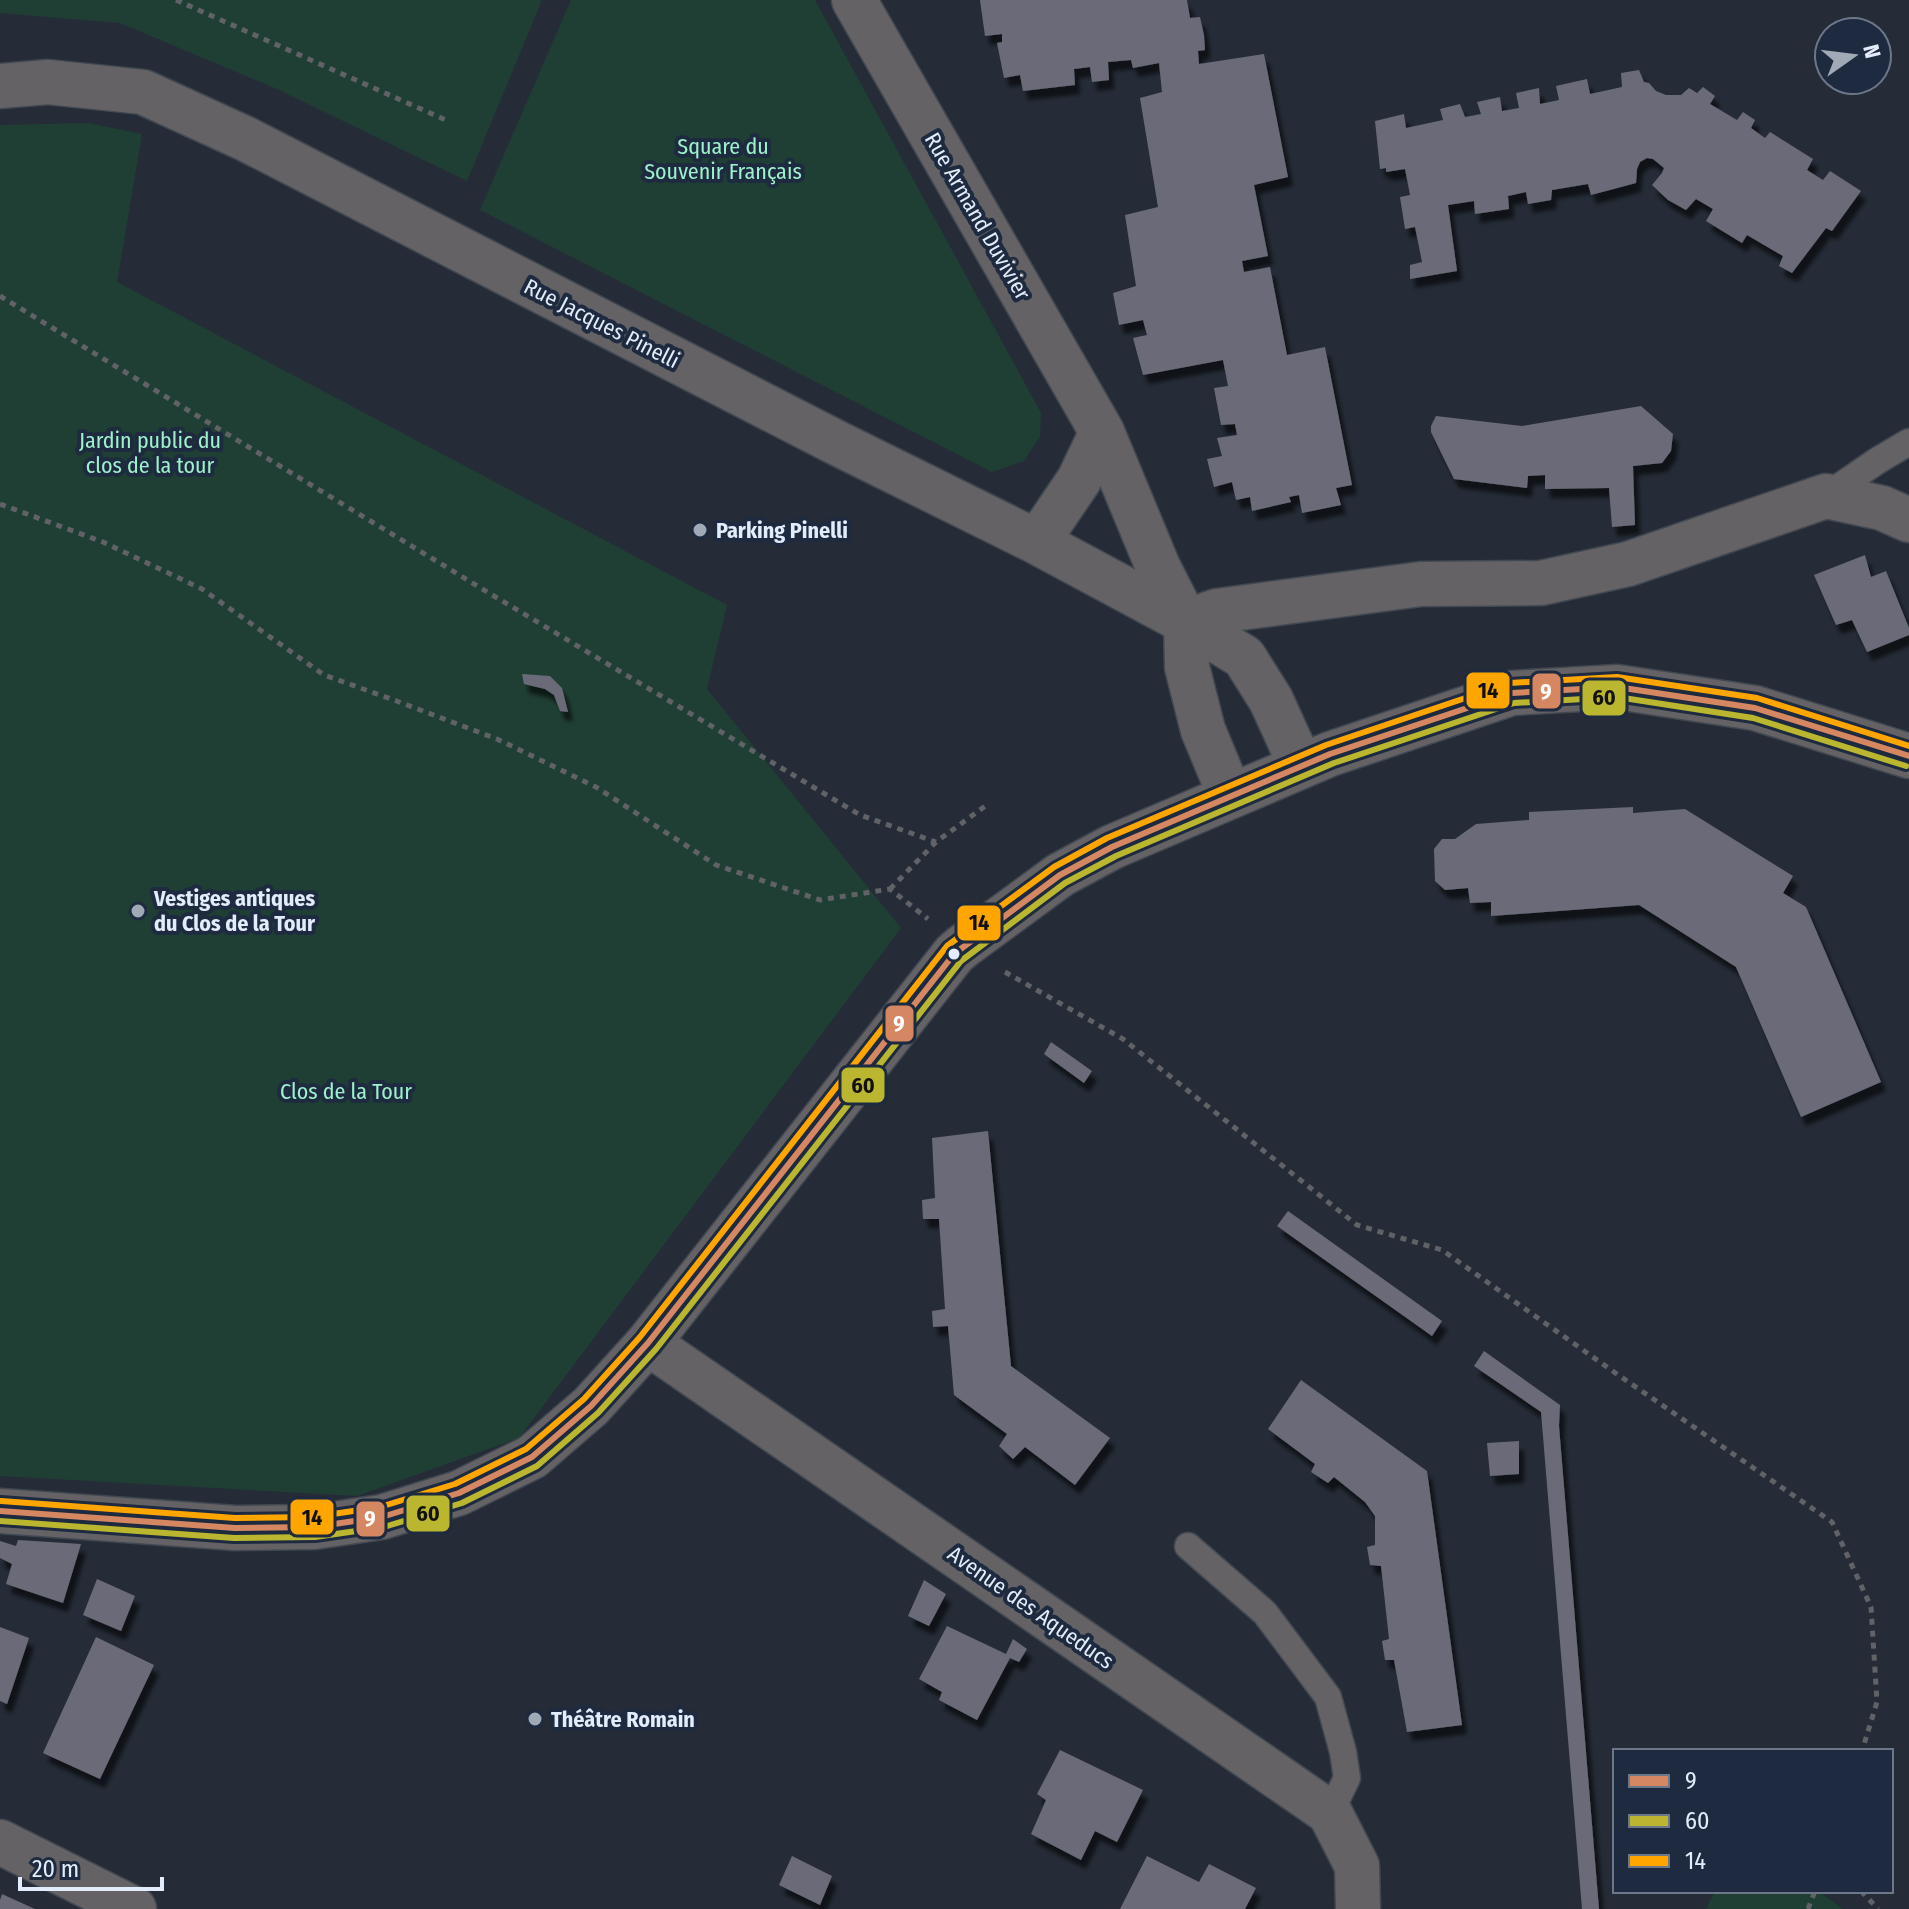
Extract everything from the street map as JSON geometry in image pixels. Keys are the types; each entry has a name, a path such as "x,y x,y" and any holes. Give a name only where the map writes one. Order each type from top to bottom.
{"street":[{"name":"Rue Armand Duvivier","path":"854,0 1102,432 1158,567 1186,622"},
{"name":"Rue Jacques Pinelli","path":"0,86 48,82 143,92 246,139 837,443 1037,542 1186,622 1244,657 1271,700 1301,766"},
{"path":"1037,542 1079,480 1102,432"},
{"path":"1230,795 1203,730 1187,667 1186,622 1217,611 1421,584 1541,583 1628,564 1826,496 1882,508 1909,520"},
{"path":"0,1511 235,1528 314,1527 382,1517 459,1493 532,1457 591,1406 648,1343 954,954 1060,875 1112,847 1330,754 1512,693 1617,687 1755,708 1909,756"},
{"name":"Avenue des Aqueducs","path":"648,1343 1330,1813 1357,1866 1358,1909"},
{"path":"0,1842 134,1909"}],"lane":[{"path":"1826,496 1909,442"},
{"path":"1188,1546 1265,1613 1328,1697 1347,1778 1330,1813"}],"path":[{"path":"176,0 448,121"},
{"path":"0,296 860,815 936,842"},
{"path":"0,504 103,542 202,589 324,675 497,739 596,787 716,865 820,900 890,889 936,842 988,804"},
{"path":"890,889 962,947 1123,1039 1357,1225 1442,1250 1832,1522 1871,1607 1877,1702 1863,1749"},
{"path":"1863,1893 1878,1909"}],"green space":[{"path":"0,0 542,0 467,181 277,89 120,23 0,13"},
{"name":"Square du Souvenir Français","path":"571,0 815,0 1041,413 1040,436 1024,461 992,472 480,210"},
{"name":"Clos de la Tour","path":"88,123 142,134 117,282 727,605 707,689 901,928 519,1438 357,1496 0,1476 0,125"},
{"path":"1714,1893 1821,1893 1843,1909 1706,1909"}],"building":[{"path":"980,0 1187,0 1190,18 1200,17 1204,35 1205,50 1198,51 1199,64 1264,54 1288,177 1254,185 1268,256 1242,261 1244,272 1270,267 1287,355 1325,347 1352,485 1336,488 1341,505 1302,513 1299,495 1289,497 1291,502 1252,511 1250,497 1236,500 1232,482 1214,487 1207,459 1222,456 1217,438 1237,435 1235,424 1221,425 1214,388 1228,386 1223,360 1143,375 1133,338 1147,335 1143,320 1119,325 1113,293 1136,286 1125,215 1158,207 1140,98 1162,92 1159,63 1133,68 1131,60 1108,62 1109,80 1092,82 1090,67 1074,69 1075,85 1023,91 1020,75 1004,78 997,43 1002,42 1002,34 985,36"},
{"path":"1639,70 1644,82 1666,95 1681,95 1689,88 1697,93 1703,87 1715,96 1710,104 1737,120 1743,112 1755,120 1751,128 1765,138 1770,132 1813,159 1807,170 1823,180 1830,171 1861,191 1832,231 1826,228 1792,273 1779,266 1783,256 1747,235 1742,243 1706,221 1713,209 1696,199 1686,210 1668,200 1652,185 1664,168 1647,158 1640,162 1636,183 1591,195 1588,184 1552,190 1551,200 1528,204 1526,192 1508,196 1509,209 1475,214 1474,201 1448,205 1457,271 1410,279 1410,265 1422,262 1415,227 1405,229 1400,197 1410,195 1405,169 1386,172 1386,168 1380,169 1375,121 1404,114 1406,128 1443,120 1440,109 1460,104 1465,117 1481,114 1477,102 1500,97 1502,111 1519,108 1516,93 1539,88 1540,104 1559,100 1556,86 1587,79 1590,94 1622,87 1621,73"},
{"path":"1641,406 1673,434 1671,451 1662,463 1633,466 1635,525 1612,527 1609,488 1545,489 1545,475 1528,476 1527,488 1454,479 1431,432 1436,416 1522,426"},
{"path":"1865,555 1871,577 1886,571 1909,628 1909,635 1867,652 1852,620 1836,625 1814,575"},
{"path":"522,674 550,676 562,688 568,712 560,711 554,695 545,689 524,684"},
{"path":"1633,807 1633,813 1685,809 1793,876 1783,893 1806,907 1881,1082 1801,1117 1736,967 1639,905 1491,916 1491,902 1470,903 1468,888 1445,890 1435,881 1434,849 1442,839 1455,839 1476,824 1529,820 1529,812"},
{"path":"1051,1042 1092,1071 1084,1083 1044,1054"},
{"path":"988,1131 1011,1366 1110,1438 1075,1485 1025,1447 1013,1459 999,1446 1007,1434 954,1395 948,1326 933,1327 932,1311 945,1309 939,1219 923,1219 922,1200 935,1198 932,1138"},
{"path":"1288,1211 1442,1321 1432,1336 1277,1226"},
{"path":"1484,1351 1560,1405 1559,1426 1599,1909 1582,1909 1541,1412 1474,1366"},
{"path":"1301,1380 1427,1471 1462,1725 1407,1732 1394,1660 1385,1660 1382,1641 1389,1639 1381,1566 1370,1565 1367,1547 1375,1545 1375,1516 1365,1502 1334,1477 1328,1483 1311,1472 1315,1464 1268,1429"},
{"path":"1519,1441 1519,1474 1490,1476 1487,1443"},
{"path":"18,1540 81,1544 63,1603 6,1584 12,1564 0,1558 0,1541 16,1546"},
{"path":"97,1579 135,1596 121,1631 83,1615"},
{"path":"924,1580 946,1594 929,1626 908,1616"},
{"path":"947,1626 1006,1654 1013,1639 1027,1649 1019,1662 1010,1658 977,1720 939,1700 942,1692 919,1679"},
{"path":"0,1627 29,1638 7,1704 0,1701"},
{"path":"96,1637 154,1665 100,1779 43,1753"},
{"path":"1060,1750 1143,1790 1117,1842 1095,1831 1081,1860 1031,1834 1046,1800 1037,1794"},
{"path":"792,1856 832,1876 820,1905 779,1885"},
{"path":"1147,1856 1199,1882 1209,1864 1256,1888 1245,1909 1120,1909"},
{"path":"2,1894 35,1909 0,1909"}],"transit line":[{"name":"14","path":"1,1501 235,1518 313,1517 380,1507 455,1484 526,1449 584,1399 640,1337 947,946 1054,867 1107,838 1326,745 1510,683 1617,677 1757,698 1909,746"},
{"name":"9","path":"0,1511 235,1528 314,1527 382,1517 459,1493 532,1457 591,1406 648,1343 954,954 1060,875 1112,847 1330,754 1512,693 1617,687 1755,708 1909,756"},
{"name":"60","path":"0,1521 234,1538 315,1537 384,1527 462,1503 537,1466 598,1413 656,1349 961,961 1065,883 1116,856 1334,763 1514,703 1617,697 1753,718 1906,766"}],"place":[{"name":"Parking Pinelli","path":"700,530"},
{"name":"Vestiges antiques du Clos de la Tour","path":"138,911"},
{"name":"Théâtre Romain","path":"535,1719"}],"park label":[{"name":"Jardin public du clos de la tour","path":"150,452"}]}
